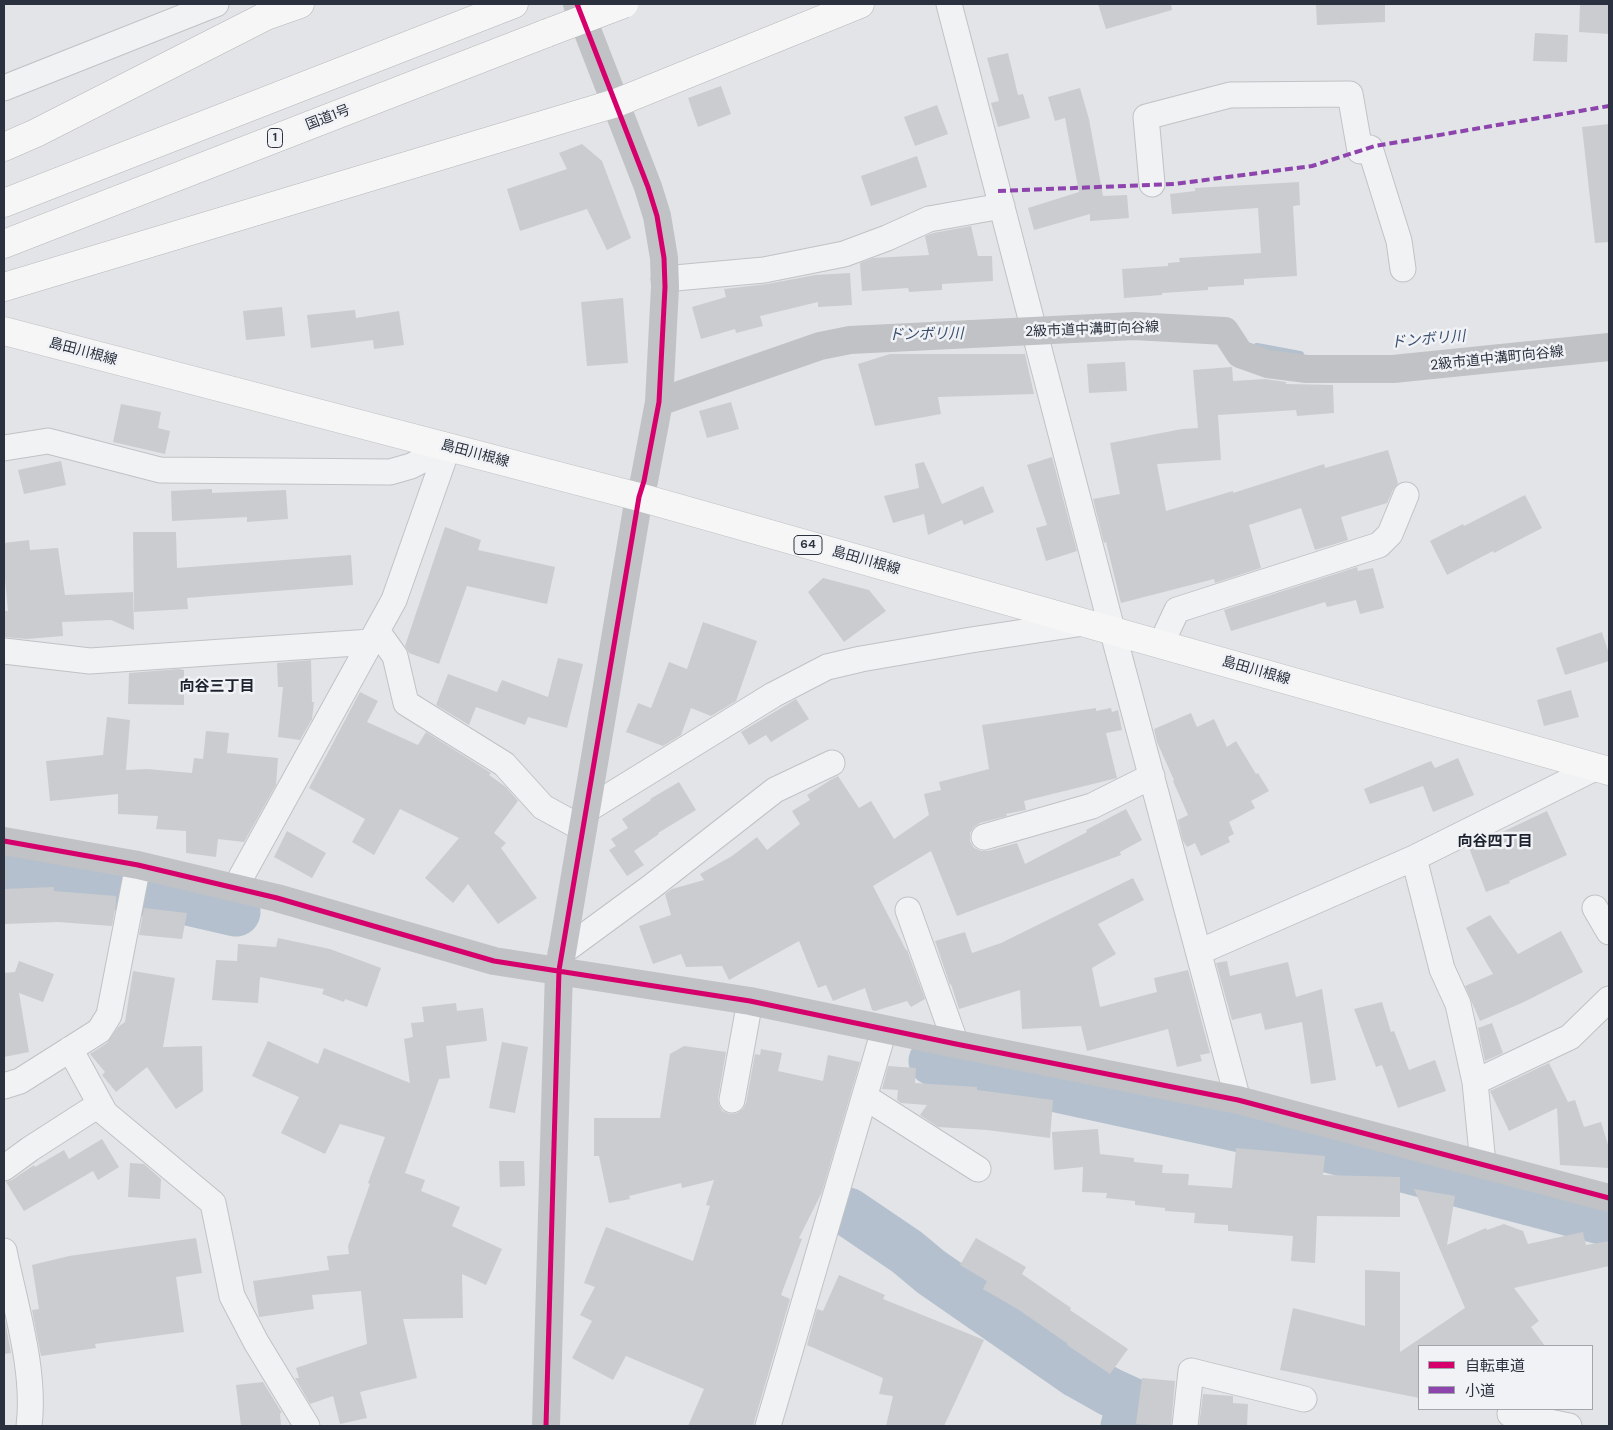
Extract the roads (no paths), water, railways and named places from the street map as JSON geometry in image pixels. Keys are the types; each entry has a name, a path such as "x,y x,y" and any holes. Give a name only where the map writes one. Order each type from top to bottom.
{"main road":[{"path":"4,147 36,133 266,16 300,4"},
{"path":"4,202 514,4"},
{"name":"国道1号","path":"4,244 546,32 624,4"},
{"path":"5,286 616,103 860,4"},
{"name":"島田川根線","path":"4,331 639,497 1603,769"}],"street":[{"path":"4,88 216,4"},
{"path":"546,1426 560,961 639,497 644,481 659,402 664,279 664,258 657,216 648,187 577,4"},
{"path":"949,4 1238,1100"},
{"path":"1152,184 1146,117 1230,95 1350,94 1365,149 1399,242 1403,269"},
{"path":"664,279 764,270 844,254 887,238 929,219 1002,206"},
{"name":"2級市道中溝町向谷線","path":"659,402 820,346 850,340 1134,326 1225,331 1240,354 1268,364 1306,369 1393,369 1609,347"},
{"path":"4,448 48,441 160,470 390,472 411,466 448,447"},
{"path":"235,888 394,600 448,447"},
{"path":"1161,644 1177,610 1379,545 1390,534 1406,495"},
{"path":"584,820 773,695 827,666 971,640 1085,623"},
{"path":"4,651 90,661 374,637 395,656 406,704 504,764 543,807 584,820"},
{"path":"560,961 775,790 832,763"},
{"path":"1199,952 1414,858 1603,769"},
{"path":"984,837 1092,806 1152,776"},
{"path":"4,841 138,865 277,898 494,960 560,961 884,1030 1238,1100 1609,1198"},
{"path":"1414,858 1442,970 1458,1004 1475,1082 1483,1164"},
{"path":"4,1086 20,1081 99,1031 109,1015 138,865"},
{"path":"1594,908 1609,932"},
{"path":"908,910 956,1044"},
{"path":"1475,1082 1570,1037 1609,999"},
{"path":"732,1100 750,1001"},
{"path":"768,1426 884,1030"},
{"path":"70,1049 105,1113 213,1203 232,1296 256,1342 307,1426"},
{"path":"865,1097 978,1169"},
{"path":"4,1168 100,1104"},
{"path":"4,1250 28,1366 31,1411 29,1426"},
{"path":"1185,1426 1191,1371 1304,1398"},
{"path":"1510,1414 1569,1426"}],"waterway":[{"name":"ドンボリ川","path":"1257,347 1300,355"},
{"path":"4,869 127,887 236,912"},
{"path":"933,1061 1301,1141 1609,1222"},
{"path":"848,1212 1078,1374 1132,1402 1125,1426"}],"district":[{"name":"向谷三丁目","path":"217,687"},
{"name":"向谷四丁目","path":"1495,842"}]}
